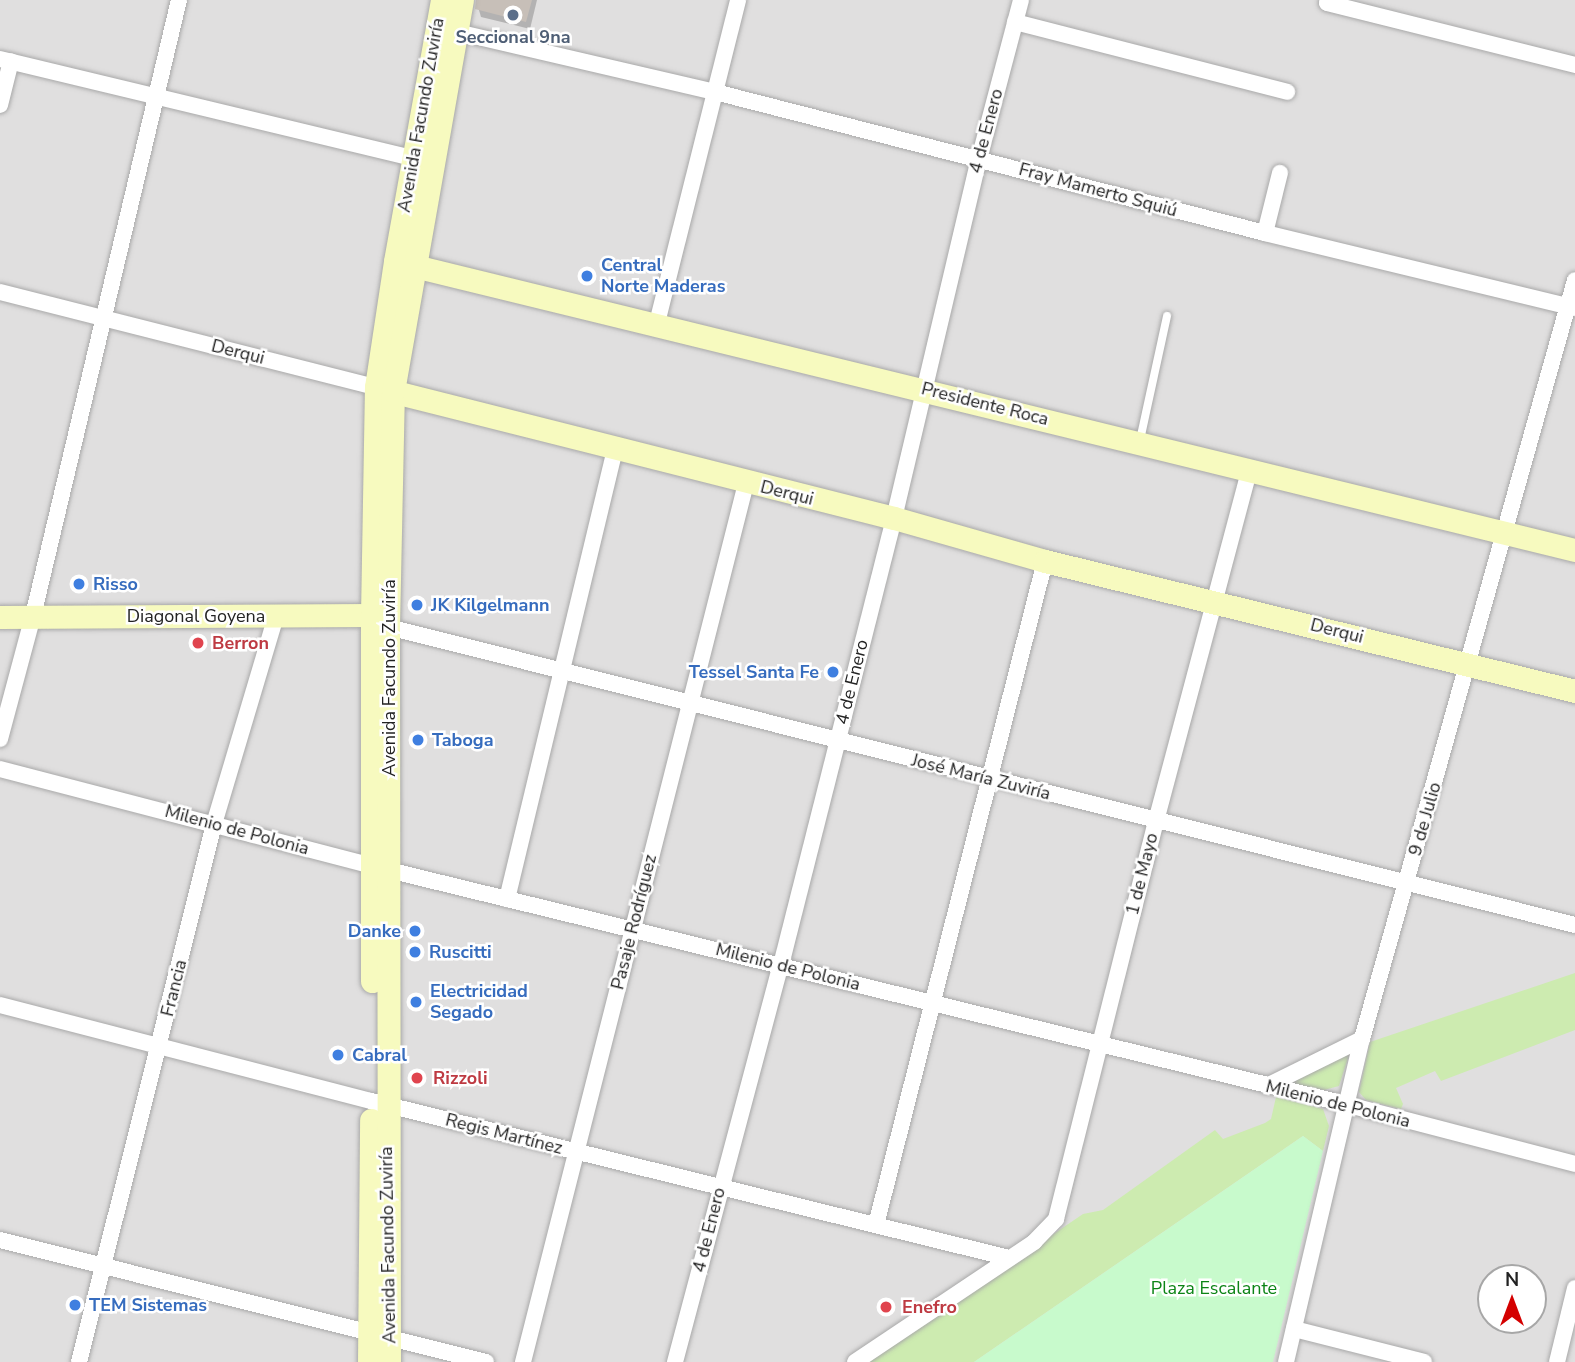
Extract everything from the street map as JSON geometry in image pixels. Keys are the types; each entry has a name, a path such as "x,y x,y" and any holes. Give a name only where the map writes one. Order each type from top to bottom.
{"street":[{"path":"0,739 33,616 101,318 179,0"},
{"name":"Avenida Facundo Zuviría","path":"404,263 413,158 442,0"},
{"name":"Avenida Facundo Zuviría","path":"369,1362 379,1335 380,621 384,389 404,263 462,0"},
{"path":"657,323 738,0"},
{"name":"4 de Enero","path":"675,1362 781,965 894,518 979,159 1021,0"},
{"path":"1328,1 1575,65"},
{"path":"1015,22 1287,92"},
{"name":"Fray Mamerto Squiú","path":"457,32 715,92 1265,233 1571,307"},
{"path":"0,105 5,60 157,94 413,158"},
{"path":"1265,233 1280,173"},
{"name":"Presidente Roca","path":"404,263 1575,550"},
{"name":"9 de Julio","path":"1286,1362 1362,1039 1571,307 1575,280"},
{"name":"Derqui","path":"0,292 894,518 1045,561 1575,691"},
{"path":"507,899 615,449"},
{"name":"1 de Mayo","path":"855,1362 1045,1233 1056,1219 1156,821 1250,471"},
{"name":"Pasaje Rodríguez","path":"523,1362 746,482"},
{"path":"876,1225 1045,561"},
{"name":"Diagonal Goyena","path":"0,617 276,617 380,621"},
{"name":"Francia","path":"79,1362 215,824 276,617"},
{"name":"José María Zuviría","path":"380,621 837,741 1575,925"},
{"name":"Milenio de Polonia","path":"0,769 507,899 1345,1104 1575,1164"},
{"name":"Regis Martínez","path":"0,1005 577,1152 1009,1258"},
{"path":"1267,1086 1362,1039"},
{"path":"0,1240 486,1362"},
{"path":"1557,1362 1575,1288"},
{"path":"1294,1329 1424,1362"},
{"name":"Avenida Facundo Zuviría","path":"379,1335 389,1362"}],"lane":[{"path":"1139,443 1167,316"}],"shaded area":[{"path":"0,0 1575,0 1575,1362 0,1362"}],"green space":[{"path":"1575,973 1575,1030 1441,1081 1435,1071 1396,1088 1403,1104 1401,1109 1366,1100 1359,1092 1370,1042"},
{"path":"1350,1052 1339,1086 1324,1090 1291,1083"},
{"path":"1276,1097 1323,1109 1329,1126 1323,1151 1303,1136 974,1362 865,1362 1083,1214 1103,1210 1215,1130 1223,1139 1265,1123 1271,1119"},
{"name":"Plaza Escalante","path":"1303,1136 1323,1151 1273,1362 974,1362"}],"building":[{"name":"Seccional 9na","path":"476,0 532,0 526,22 475,9"}],"place":[{"name":"Seccional 9na","path":"513,15"},
{"name":"Central Norte Maderas","path":"587,276"},
{"name":"Risso","path":"79,584"},
{"name":"JK Kilgelmann","path":"417,605"},
{"name":"Berron","path":"198,643"},
{"name":"Tessel Santa Fe","path":"833,672"},
{"name":"Taboga","path":"418,740"},
{"name":"Danke","path":"415,931"},
{"name":"Ruscitti","path":"415,952"},
{"name":"Electricidad Segado","path":"416,1002"},
{"name":"Cabral","path":"338,1055"},
{"name":"Rizzoli","path":"417,1078"},
{"name":"TEM Sistemas","path":"75,1305"},
{"name":"Enefro","path":"886,1307"}]}
